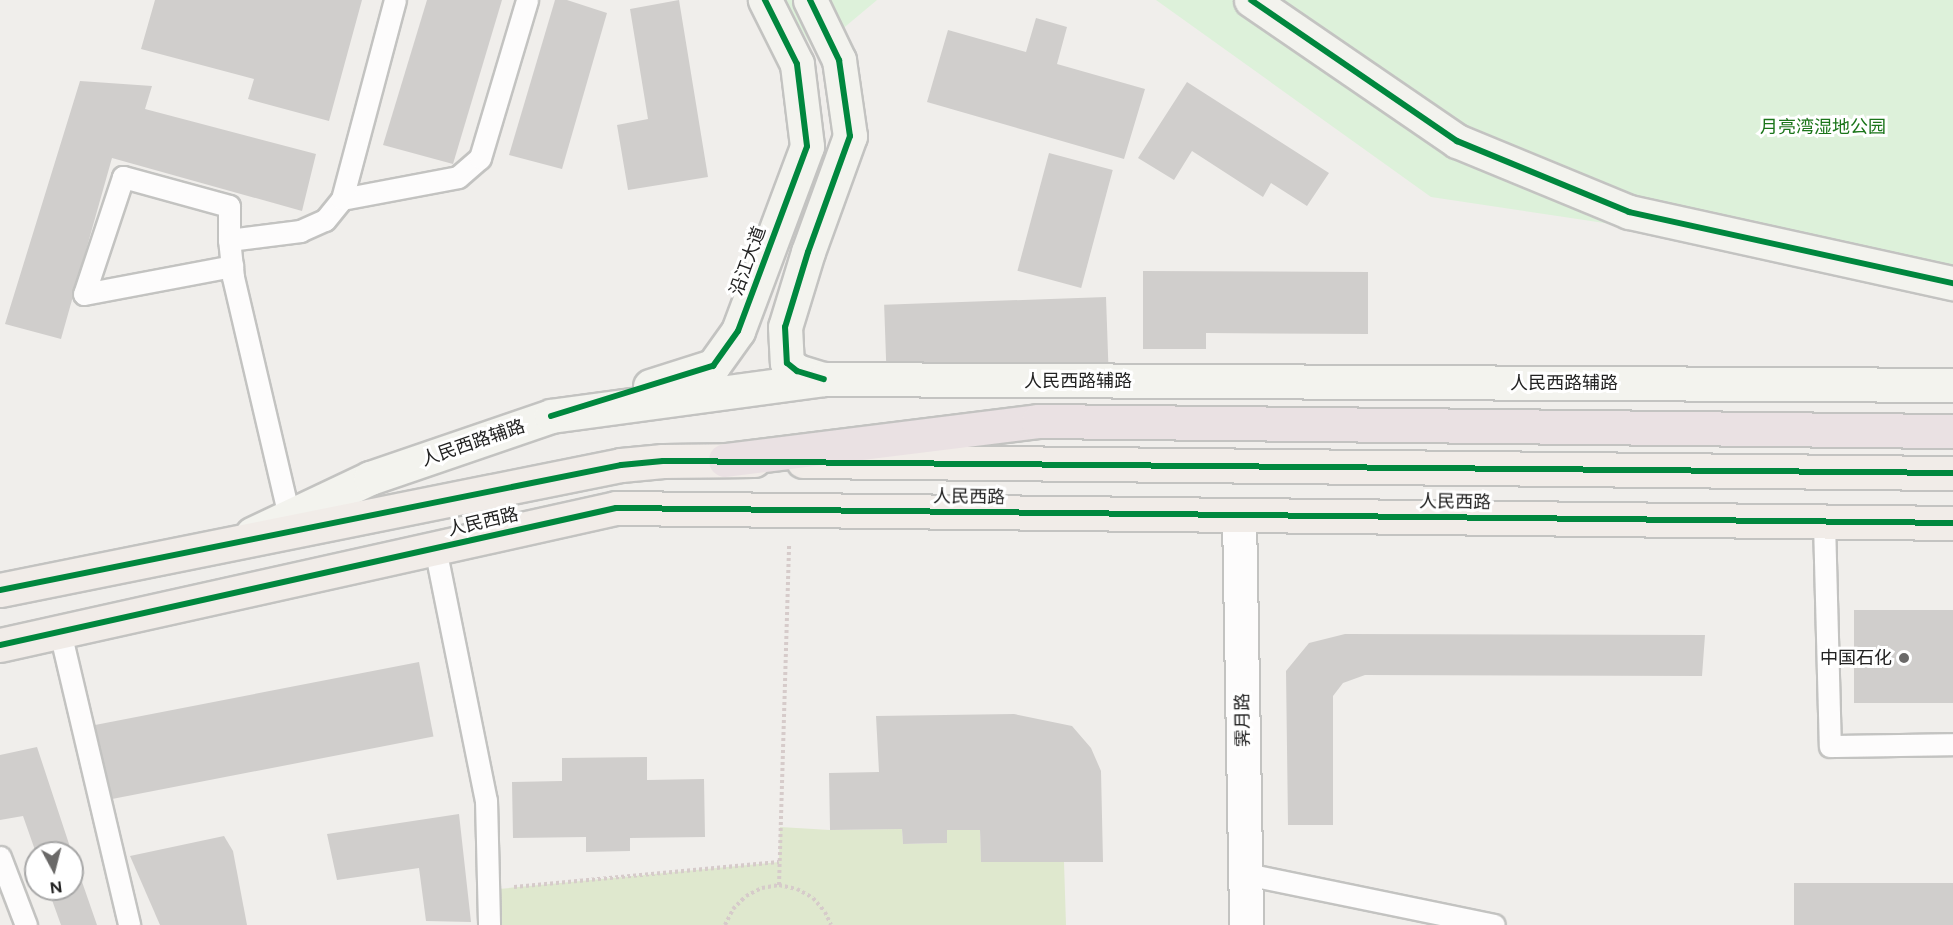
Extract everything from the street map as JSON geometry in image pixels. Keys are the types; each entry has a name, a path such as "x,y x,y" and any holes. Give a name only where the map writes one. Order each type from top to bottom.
{"highway":[{"path":"725,460 1038,421 1953,431"}],"main road":[{"name":"人民西路","path":"0,590 621,465 663,461 1953,473"},
{"name":"人民西路","path":"0,645 616,508 1953,523"}],"street":[{"name":"沿江大道","path":"551,416 713,366 738,331 807,146 797,64 765,0"},
{"path":"810,0 839,60 850,136 808,252 785,327 787,363 797,371 824,379"},
{"path":"1251,0 1457,141 1621,208 1953,283"},
{"name":"人民西路辅路","path":"231,544 370,478 551,416 824,379 1953,385"},
{"name":"霁月路","path":"1239,515 1246,925"}],"lane":[{"path":"229,240 300,231 325,220 342,199 394,0"},
{"path":"342,199 458,177 480,158 527,0"},
{"path":"232,266 84,294 123,177 229,206 232,266 289,516"},
{"path":"1824,522 1830,746 1953,744"},
{"path":"435,549 486,800 489,925"},
{"path":"60,632 129,925"},
{"path":"0,857 26,925"},
{"path":"1245,874 1494,925"}],"path":[{"path":"779,885 790,510"},
{"path":"488,890 779,862"},
{"path":"726,925 733,909 746,896 762,888 779,885 797,889 813,898 825,912 831,925"}],"green space":[{"path":"783,0 877,0 815,52"},
{"name":"月亮湾湿地公园","path":"1156,0 1953,0 1953,283 1839,258 1431,197"},
{"path":"780,827 830,830 902,829 903,844 947,843 947,830 980,830 981,862 1064,862 1066,925 489,925 488,890 779,862"}],"building":[{"path":"155,0 362,0 329,121 248,99 254,79 141,49"},
{"path":"427,0 502,0 453,164 383,145"},
{"path":"555,0 567,0 607,13 562,169 509,155"},
{"path":"679,0 708,177 628,190 617,125 648,119 630,9"},
{"path":"1036,18 1067,27 1057,64 1145,89 1124,159 927,102 948,30 1026,52"},
{"path":"80,81 152,86 145,109 316,154 302,211 112,158 61,339 5,324"},
{"path":"1187,82 1329,173 1307,206 1271,183 1263,197 1192,151 1174,180 1138,158"},
{"path":"1049,153 1113,170 1081,288 1017,271"},
{"path":"1143,271 1368,272 1368,334 1206,333 1206,349 1143,349"},
{"path":"1106,297 1108,366 887,374 884,305"},
{"name":"中国石化","path":"1854,610 1953,610 1953,703 1854,703"},
{"path":"1345,634 1705,635 1702,676 1365,675 1343,683 1333,696 1333,825 1288,825 1286,671 1309,643"},
{"path":"419,662 434,737 106,800 91,726"},
{"path":"1014,714 1072,726 1091,748 1101,771 1103,862 981,862 980,830 947,830 947,843 903,844 902,829 830,830 829,773 879,772 876,716"},
{"path":"37,747 68,841 32,841 23,816 0,820 0,755"},
{"path":"647,757 647,780 704,779 705,837 630,838 630,851 586,852 586,837 513,838 512,782 562,781 562,758"},
{"path":"459,814 471,922 426,921 419,868 337,880 327,834"},
{"path":"224,836 233,851 247,925 160,925 130,856"},
{"path":"1794,883 1953,883 1953,925 1794,925"},
{"path":"84,888 97,925 61,925 52,901 84,901"}],"cycle path":[{"path":"551,416 713,366 738,331 807,146 797,64 765,0"},
{"path":"810,0 839,60 850,136 808,252 785,327 787,363 797,371 824,379"},
{"path":"1251,0 1457,141 1629,212 1953,283"},
{"path":"0,590 621,465 663,461 1953,473"},
{"path":"0,645 616,508 1953,523"}],"place":[{"name":"中国石化","path":"1904,658"}]}
